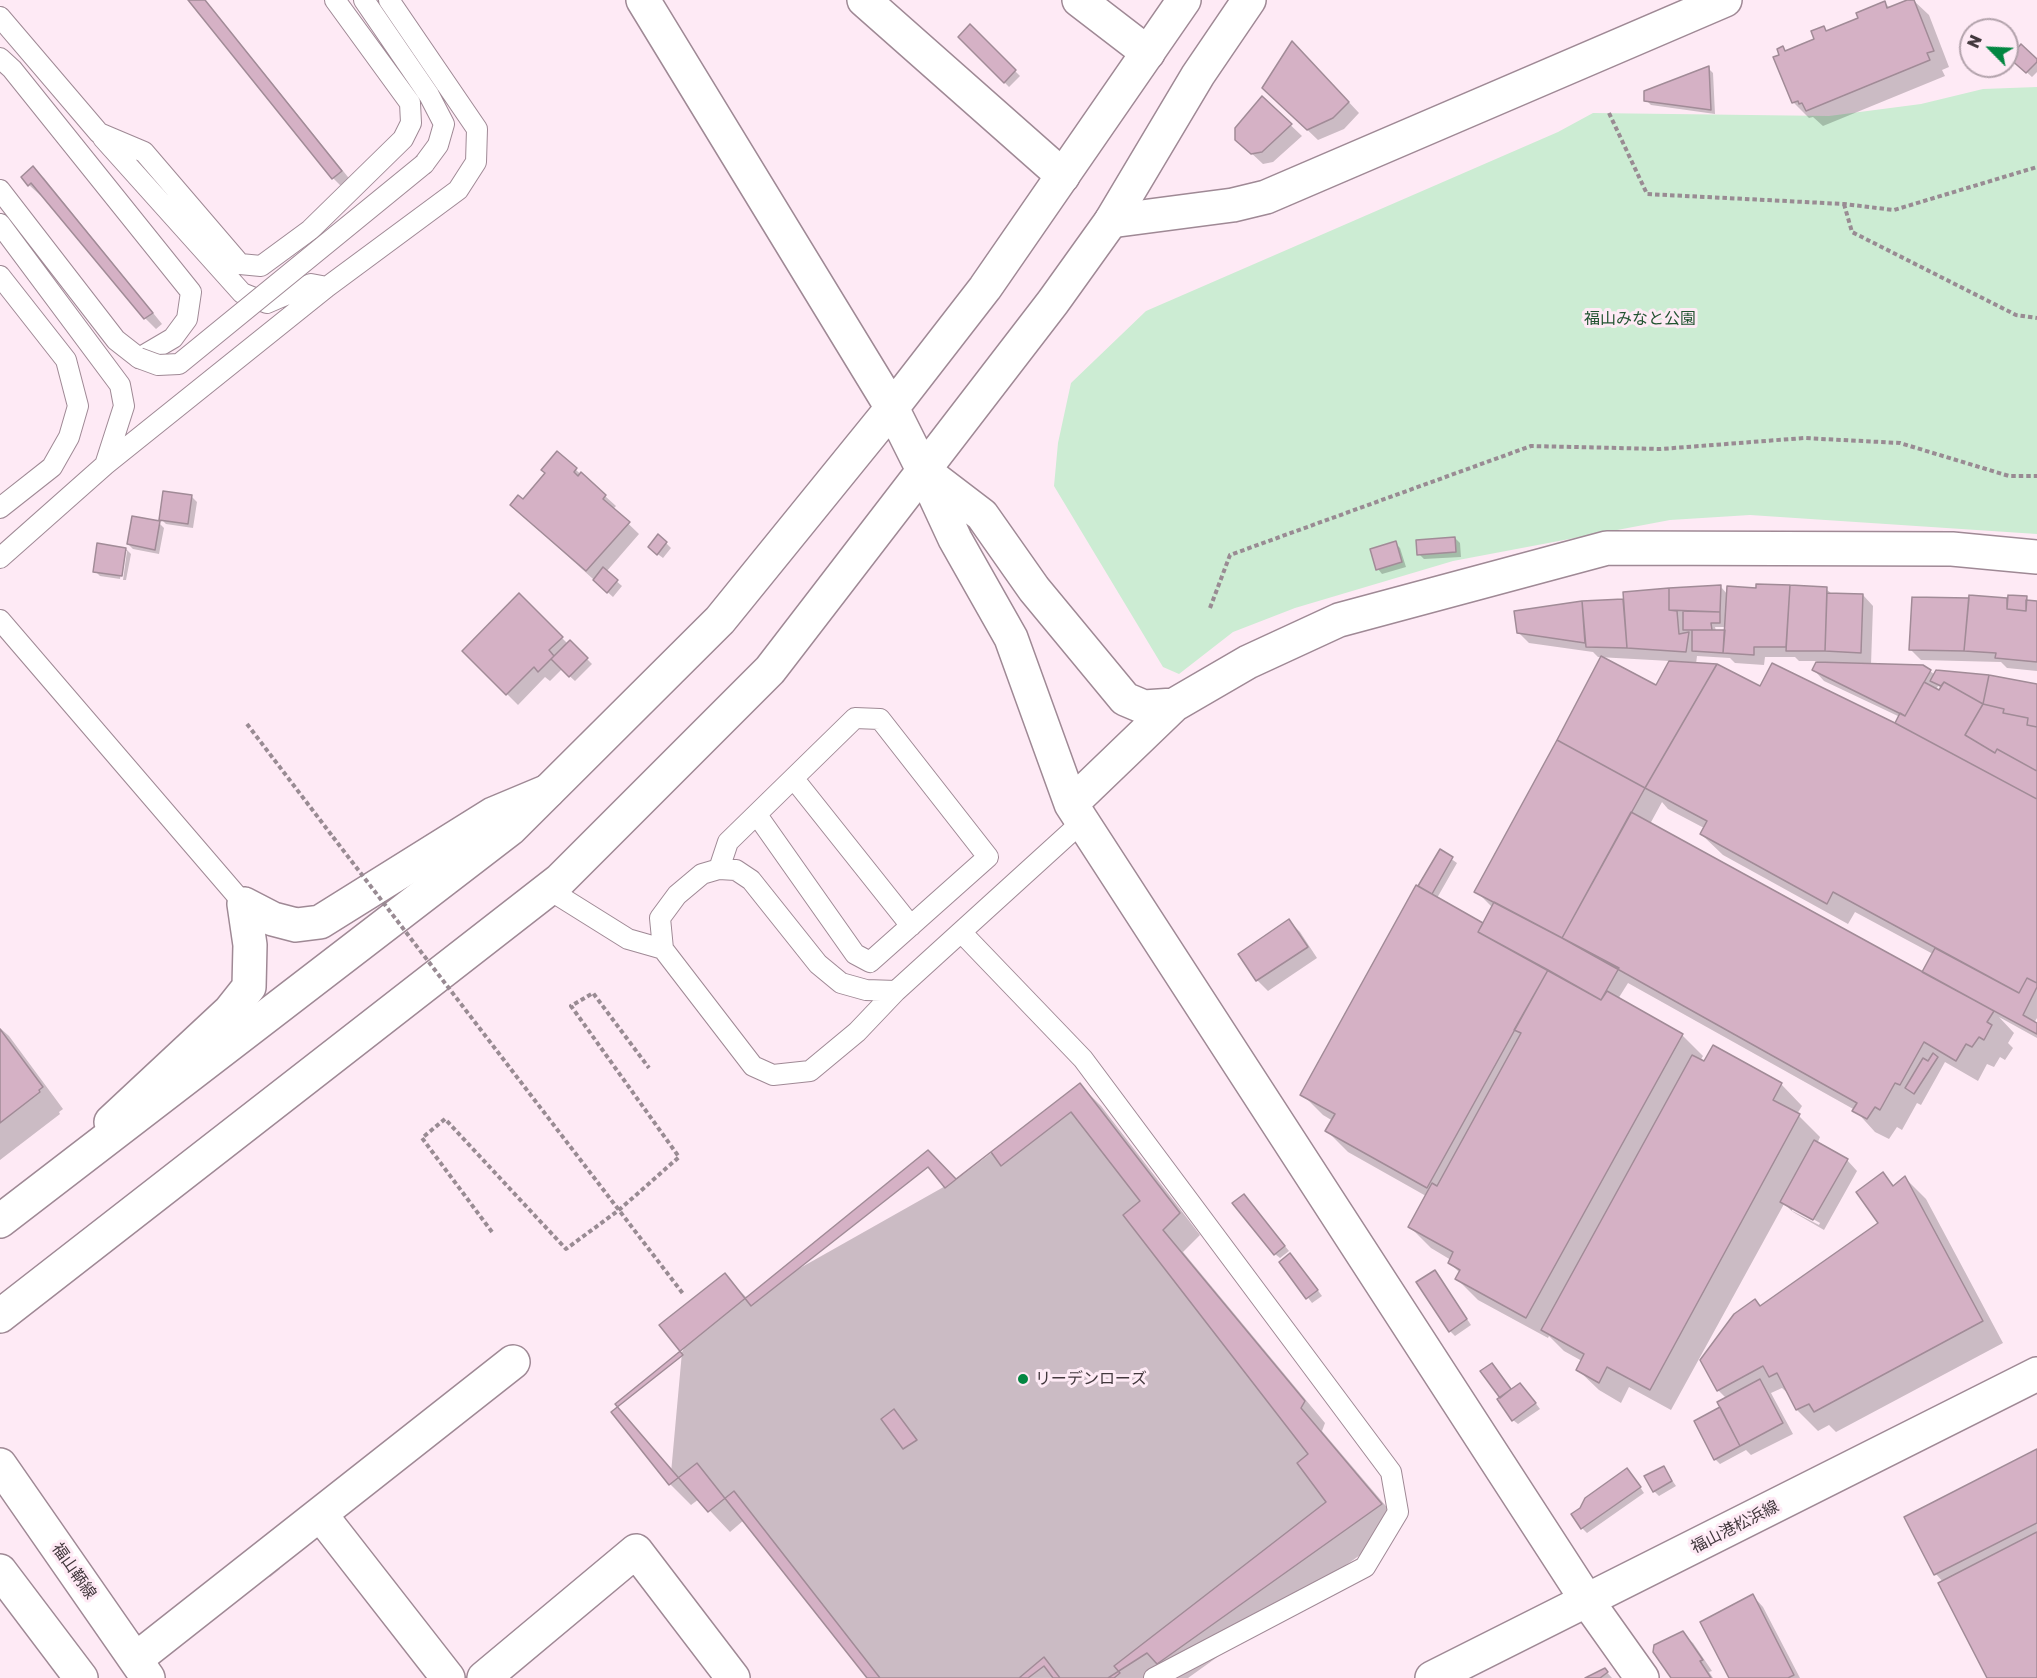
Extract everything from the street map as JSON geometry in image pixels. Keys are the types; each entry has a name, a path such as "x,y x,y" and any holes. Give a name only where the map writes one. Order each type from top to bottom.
{"street":[{"path":"643,0 892,408 955,539 1011,638 1077,813 1588,1602 1642,1678"},
{"path":"864,0 1063,176"},
{"path":"1079,0 1148,53"},
{"path":"0,1221 510,829 720,620 892,408 985,288 1185,0"},
{"path":"0,1316 560,880 770,670 1053,302 1111,221 1197,75 1249,0"},
{"path":"1111,221 1233,205 1266,196 1725,0"},
{"path":"923,470 982,515 1034,589 1125,699 1144,707 1174,705"},
{"path":"1077,813 1174,705 1248,662 1339,620 1607,548 1952,549 2037,557"},
{"path":"244,904 273,920 296,925 320,922 493,814 548,791"},
{"path":"80,1160 117,1114 230,1011 249,987 250,945 244,904"},
{"path":"142,1668 320,1514 513,1362"},
{"name":"福山港松浜線","path":"1432,1678 1588,1602 2037,1374"},
{"name":"福山鞆線","path":"0,1465 142,1668"},
{"path":"320,1514 447,1678"},
{"path":"484,1678 636,1551 733,1678"},
{"path":"0,1571 81,1678"}],"lane":[{"path":"99,133 144,152 240,264 261,266 310,230 403,139 411,123 410,103 335,0"},
{"path":"0,190 116,340 139,358 158,365 179,364 424,164 438,145 444,124 429,95 364,0"},
{"path":"0,558 105,465 327,287 458,190 476,162 477,129 389,0"},
{"path":"0,17 99,133 242,293 267,303 311,284 327,287"},
{"path":"2,59 190,292 187,319 173,338 139,358"},
{"path":"0,224 120,385 124,406 105,465"},
{"path":"0,276 66,360 78,406 69,437 52,467 0,508"},
{"path":"0,620 244,904"},
{"path":"719,869 728,842 855,718 880,719 988,857 870,962 855,954 757,815"},
{"path":"794,779 911,926"},
{"path":"896,991 866,990 841,983 818,964 751,880 735,870 719,869 702,874 677,895 660,918 663,949 753,1066 773,1075 810,1071 857,1032 896,991 961,932 1077,813"},
{"path":"548,889 628,939 663,949"},
{"path":"961,932 1083,1059 1390,1472 1398,1512 1365,1567 1154,1678"}],"path":[{"path":"1609,114 1647,194 1844,204 1894,210 2037,167"},
{"path":"1844,204 1852,232 2016,315 2037,318"},
{"path":"1210,608 1230,555 1532,446 1661,449 1804,438 1900,443 2009,476 2037,476"},
{"path":"247,724 684,1295"},
{"path":"492,1232 422,1138 445,1119 566,1250 619,1210 679,1157 571,1006 593,993 649,1068"}],"green space":[{"name":"福山みなと公園","path":"2037,87 2037,534 1750,515 1670,520 1453,561 1295,608 1233,632 1179,674 1163,667 1054,486 1058,443 1071,383 1146,311 1558,132 1593,113 1829,116 1921,104 1983,89"}],"building":[{"path":"188,0 205,0 342,171 332,179"},
{"path":"1907,0 1914,0 1934,51 1927,53 1930,60 1806,111 1802,103 1799,104 1798,101 1792,103 1773,57 1779,55 1777,49 1783,46 1785,51 1814,39 1811,31 1824,26 1826,31 1858,18 1856,13 1885,1 1887,8"},
{"path":"970,24 1016,70 1004,83 958,37"},
{"path":"1292,41 1349,102 1333,118 1307,130 1262,88"},
{"path":"2021,44 2037,59 2037,62 2026,73 2019,67"},
{"path":"1709,66 1711,110 1644,101 1644,91"},
{"path":"1262,96 1292,124 1262,152 1251,154 1235,140 1235,128"},
{"path":"33,166 153,313 144,319 31,183 28,186 21,177"},
{"path":"557,451 577,468 574,472 578,476 581,472 606,495 603,499 630,522 586,571 510,505 518,495 523,499 545,473 541,470"},
{"path":"163,491 192,495 188,524 159,520"},
{"path":"132,516 160,521 155,550 127,544"},
{"path":"658,534 667,542 657,555 648,547"},
{"path":"1455,537 1456,552 1417,555 1416,540"},
{"path":"1396,541 1402,562 1376,570 1370,549"},
{"path":"97,543 126,548 122,576 93,572"},
{"path":"603,567 618,580 607,593 593,580"},
{"path":"1756,584 1790,585 1786,647 1754,647 1754,655 1723,653 1727,586 1756,588"},
{"path":"1721,585 1720,612 1669,610 1669,588"},
{"path":"1790,585 1827,587 1825,651 1786,651"},
{"path":"1669,588 1669,610 1677,611 1679,634 1689,632 1686,652 1627,648 1623,592"},
{"path":"519,593 563,637 549,650 554,656 538,672 534,667 506,695 462,651"},
{"path":"1827,593 1863,594 1861,653 1825,651"},
{"path":"1969,595 2007,598 2007,609 2026,611 2026,600 2037,601 2037,662 1995,658 1996,653 1964,651"},
{"path":"2008,595 2027,596 2026,611 2007,609"},
{"path":"1912,597 1969,598 1964,651 1909,650"},
{"path":"1623,599 1627,648 1586,647 1582,601"},
{"path":"1582,601 1585,643 1517,633 1514,611"},
{"path":"1683,611 1720,612 1720,623 1711,623 1712,630 1683,630"},
{"path":"1692,630 1725,630 1723,653 1692,651"},
{"path":"570,640 588,658 569,677 551,659"},
{"path":"1601,656 1656,685 1669,661 1717,664 1645,788 1557,740"},
{"path":"1816,662 1923,665 1931,670 1905,716 1812,670"},
{"path":"1772,663 1895,723 2037,799 2037,983 2027,978 2019,993 1833,892 1827,904 1700,834 1707,821 1645,788 1717,664 1760,686"},
{"path":"1936,670 1989,675 1983,704 1944,682 1941,686 1930,681"},
{"path":"1989,675 2037,684 2037,727 2027,725 2028,718 2003,713 2004,709 1983,704"},
{"path":"1924,682 1939,690 1944,682 1983,704 1965,735 1995,753 1997,749 2037,771 2037,799 1895,723 1900,713 1905,716"},
{"path":"1983,704 2004,709 2003,713 2028,718 2027,725 2037,727 2037,771 1997,749 1995,753 1965,735"},
{"path":"1557,740 1645,788 1562,938 1474,892"},
{"path":"1631,812 1994,1011 1987,1022 1992,1025 1984,1040 1979,1037 1972,1047 1966,1044 1956,1061 1924,1042 1900,1085 1895,1083 1880,1110 1875,1107 1867,1119 1852,1111 1857,1103 1562,938"},
{"path":"1440,849 1453,857 1432,894 1418,886"},
{"path":"1416,885 1483,923 1478,932 1548,970 1427,1188 1325,1131 1335,1114 1300,1095"},
{"path":"1494,902 1619,968 1601,1000 1478,932"},
{"path":"1289,919 1308,947 1256,981 1238,954"},
{"path":"1935,948 2019,993 2027,978 2037,983 2023,1015 2037,1023 2037,1034 1922,972"},
{"path":"1548,970 1601,1000 1607,991 1683,1034 1526,1318 1455,1279 1460,1270 1448,1263 1453,1252 1408,1227 1432,1183 1437,1186 1521,1033 1514,1030"},
{"path":"0,1029 43,1087 39,1090 40,1092 0,1123"},
{"path":"1713,1045 1782,1083 1773,1100 1800,1114 1650,1390 1607,1367 1599,1383 1576,1370 1584,1354 1541,1330 1692,1055 1704,1061"},
{"path":"1933,1053 1938,1057 1914,1094 1905,1088 1923,1058 1928,1061"},
{"path":"1080,1083 1180,1213 1163,1230 1305,1401 1301,1408 1382,1504 1157,1664 1147,1653 1108,1678 1060,1678 1044,1657 1019,1678 880,1678 734,1491 708,1512 615,1404 928,1150 956,1179"},
{"path":"1071,1112 1140,1201 1123,1215 1308,1454 1297,1463 1326,1502 1114,1666 1120,1673 1114,1678 1053,1678 1044,1666 1028,1678 867,1678 697,1463 669,1485 611,1412 683,1355 659,1325 725,1273 751,1306 928,1167 945,1188 991,1152 1001,1166","holes":["894,1409 917,1440 903,1449 881,1419"]},
{"path":"1814,1140 1848,1159 1813,1220 1780,1202"},
{"path":"1883,1172 1893,1186 1905,1176 1983,1321 1814,1412 1809,1404 1796,1410 1777,1373 1769,1377 1763,1366 1717,1391 1700,1360 1734,1314 1755,1299 1760,1306 1878,1223 1856,1192"},
{"path":"1244,1194 1285,1246 1274,1255 1232,1203"},
{"path":"1290,1253 1318,1290 1306,1299 1279,1262"},
{"path":"1435,1270 1467,1319 1449,1332 1416,1282"},
{"path":"1492,1363 1511,1389 1500,1398 1480,1371"},
{"path":"1760,1379 1783,1423 1740,1446 1717,1402"},
{"path":"1520,1383 1536,1403 1512,1421 1497,1399"},
{"path":"1720,1407 1740,1446 1714,1460 1694,1421"},
{"path":"2037,1449 2037,1523 1934,1575 1904,1517"},
{"path":"1664,1466 1672,1481 1653,1492 1644,1476"},
{"path":"1627,1468 1641,1487 1581,1529 1571,1514 1580,1508 1585,1498"},
{"path":"2037,1532 2037,1678 1987,1678 1938,1583"},
{"path":"1753,1594 1794,1675 1788,1678 1729,1678 1700,1622"},
{"path":"1683,1631 1703,1660 1700,1661 1711,1678 1671,1678 1653,1652 1654,1645"},
{"path":"1605,1668 1608,1672 1600,1678 1585,1678"}],"place":[{"name":"リーデンローズ","path":"1023,1379"}]}
